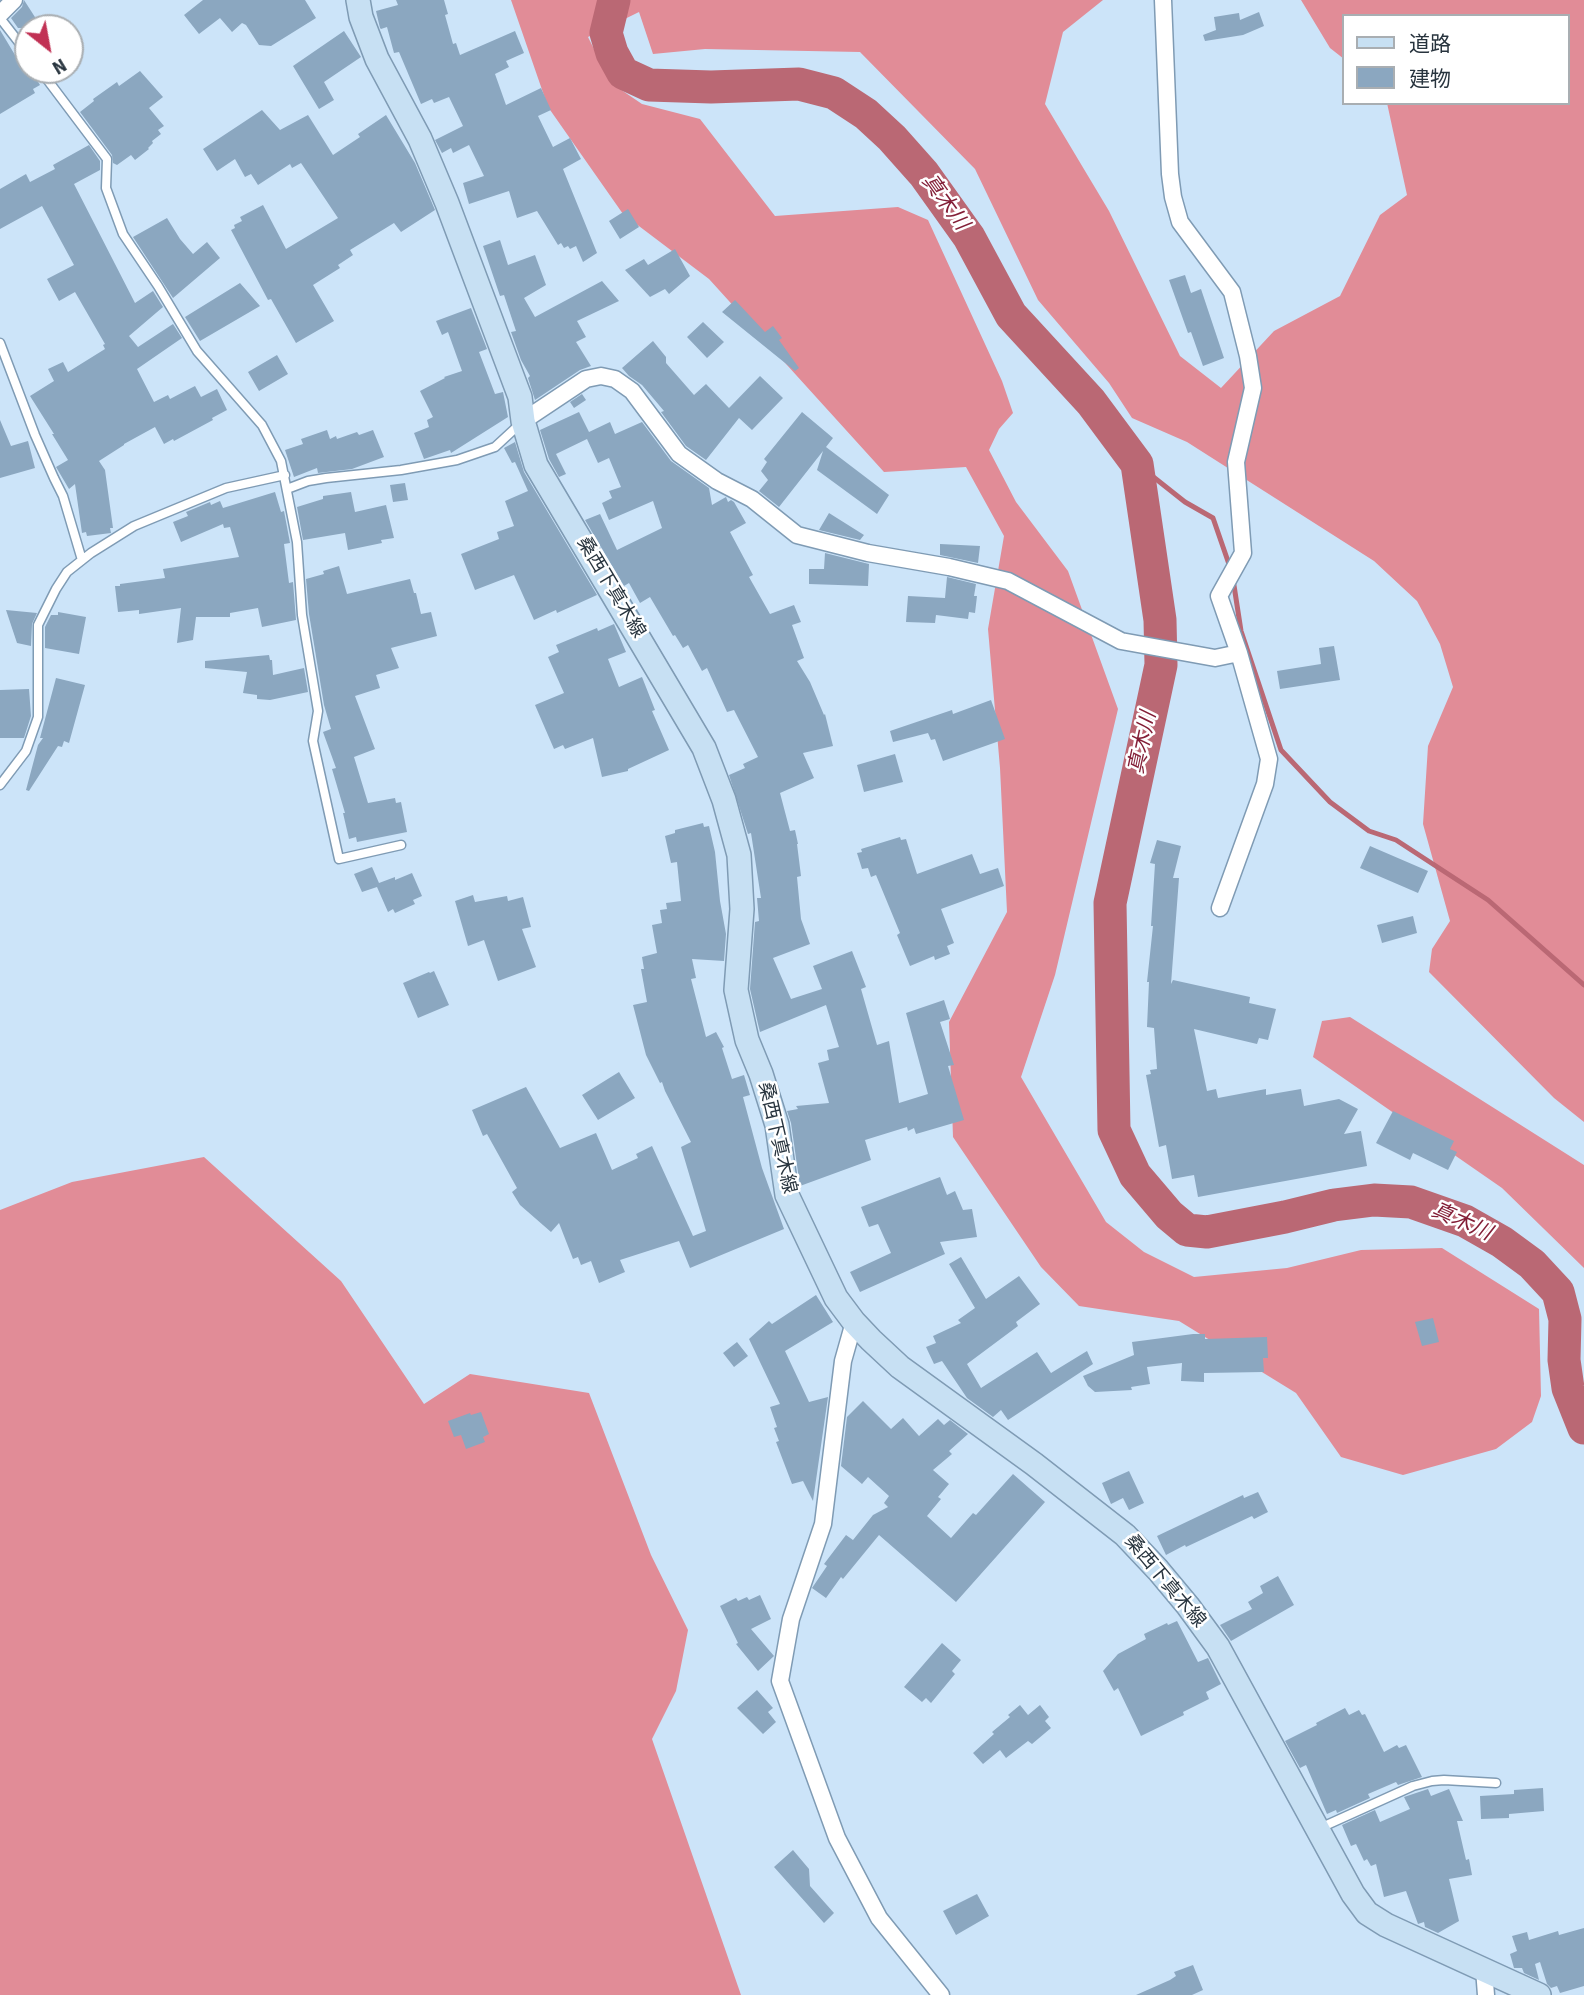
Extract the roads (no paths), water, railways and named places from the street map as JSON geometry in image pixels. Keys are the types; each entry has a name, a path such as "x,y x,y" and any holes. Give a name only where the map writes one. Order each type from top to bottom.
{"main road":[{"name":"桑西下真木線","path":"358,0 360,17 377,59 420,139 447,203 520,397 523,421 536,465 704,748 719,787 739,855 741,909 736,990 747,1040 777,1125 787,1195 836,1298 854,1322 900,1367 1034,1464 1125,1535 1158,1570 1218,1647 1353,1894 1367,1913 1386,1925 1539,1995"}],"street":[{"path":"0,16 14,0"},
{"path":"1163,0 1173,197 1180,222 1232,292 1253,388 1236,462 1243,554 1219,596 1239,653 1269,759 1265,784 1220,908"},
{"path":"523,421 586,379 601,376 615,379 632,391 678,454 717,481 752,499 797,535 868,553 949,566 1008,581 1121,641 1215,658 1239,653"},
{"path":"854,1322 843,1360 822,1524 791,1619 780,1681 837,1838 879,1918 941,1995"},
{"path":"1484,1969 1486,1995"}],"lane":[{"path":"0,16 14,35"},
{"path":"51,84 107,159 106,188 123,234 197,351 262,425 281,461 297,542 302,615 318,711 313,741 339,859 401,845"},
{"path":"0,343 35,435 63,496 82,560"},
{"path":"288,489 308,481 457,460 495,447 523,421"},
{"path":"0,785 26,751 38,717 38,625 55,589 67,572 134,526 226,488 285,475"},
{"path":"1317,1829 1413,1786 1432,1781 1496,1783"}],"waterway":[{"name":"真木川","path":"614,0 606,33 612,53 623,73 649,85 711,87 799,84 834,93 866,114 924,174 969,237 1011,315 1091,402 1137,464 1160,620 1161,665 1110,903 1114,1130 1135,1175 1169,1215 1187,1230 1207,1232 1334,1205 1374,1200 1411,1202 1465,1221 1502,1242 1532,1264 1558,1292 1565,1319 1564,1360 1568,1388 1584,1428"},
{"path":"1137,464 1185,502 1213,518 1231,570"},
{"path":"1233,579 1241,631 1281,750 1330,802 1369,831 1396,840 1488,900 1584,985"}]}
